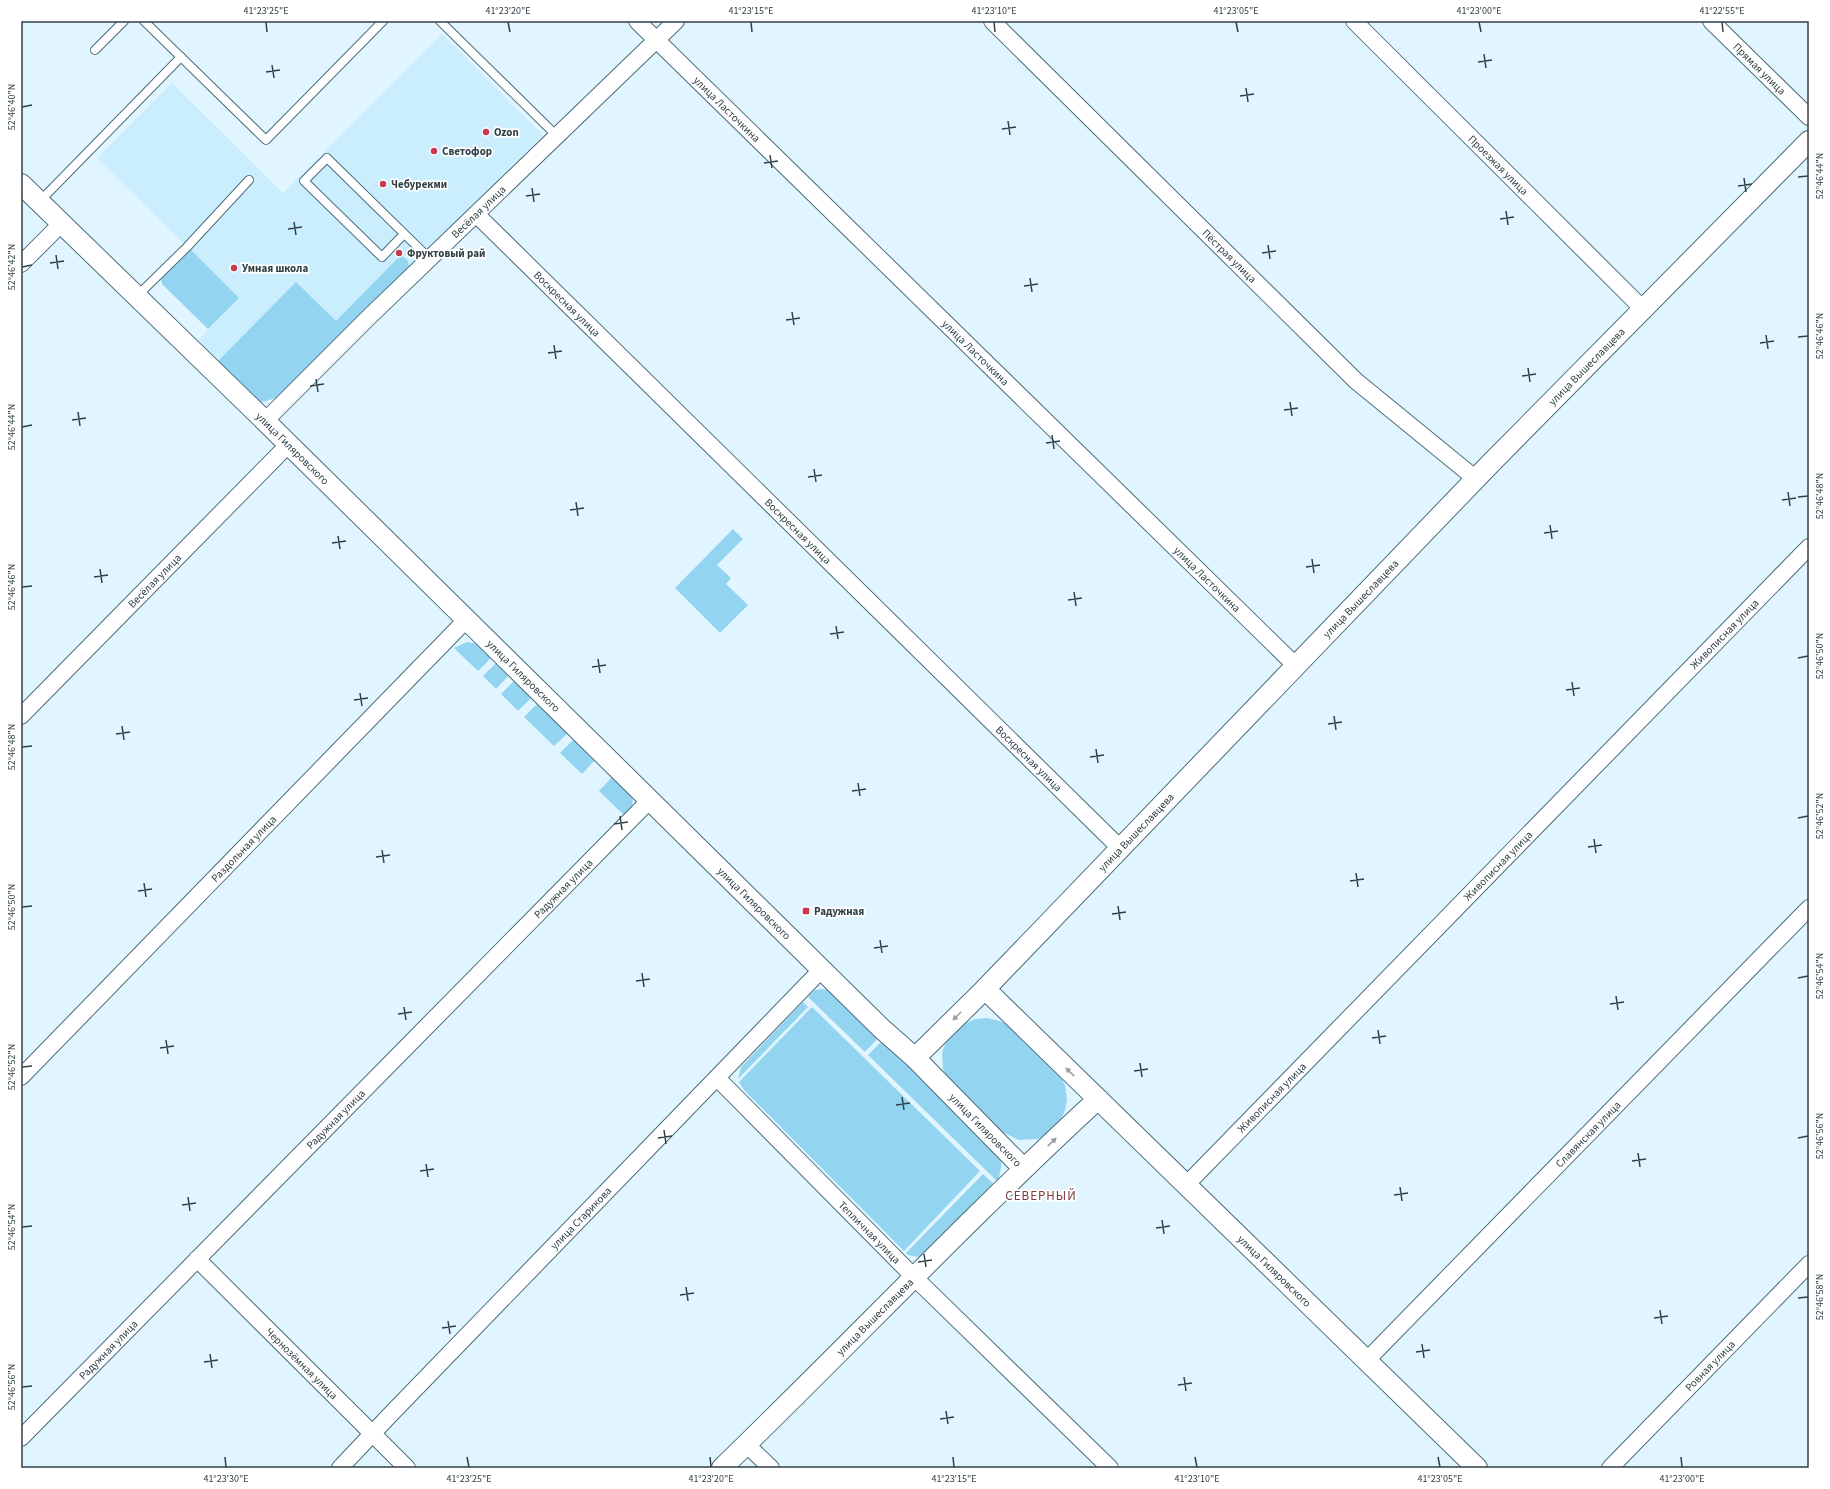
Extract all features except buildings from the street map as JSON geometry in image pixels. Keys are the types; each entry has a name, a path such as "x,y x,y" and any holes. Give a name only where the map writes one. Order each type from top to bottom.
{"street":[{"name":"улица Ласточкина","path":"637,21 1296,666"},
{"name":"Весёлая улица","path":"265,421 676,21"},
{"name":"Пёстрая улица","path":"992,21 1356,381 1476,479"},
{"name":"Проезжая улица","path":"1354,21 1643,309"},
{"name":"Прямая улица","path":"1710,21 1809,117"},
{"name":"улица Вышеславцева","path":"915,1058 985,989 1476,479 1809,141"},
{"name":"улица Гиляровского","path":"21,184 265,421 881,1028 915,1058 1023,1168"},
{"name":"Воскресная улица","path":"476,214 1120,848"},
{"path":"21,264 61,224"},
{"name":"Весёлая улица","path":"21,716 288,445"},
{"name":"Живописная улица","path":"1187,1184 1809,547"},
{"name":"Раздольная улица","path":"21,1077 466,620"},
{"name":"Радужная улица","path":"21,1438 650,800"},
{"name":"Славянская улица","path":"1367,1360 1809,908"},
{"name":"улица Старикова","path":"340,1468 822,969"},
{"name":"улица Гиляровского","path":"985,989 1477,1468"},
{"name":"Тепличная улица","path":"716,1078 915,1278 1110,1468"},
{"name":"улица Вышеславцева","path":"722,1468 915,1278 1023,1168 1098,1099"},
{"name":"Чернозёмная улица","path":"197,1259 407,1468"},
{"name":"Ровная улица","path":"1610,1468 1809,1264"},
{"path":"746,1444 771,1468"}],"lane":[{"path":"95,50 124,21"},
{"path":"144,21 266,140 383,21"},
{"path":"440,21 557,136"},
{"path":"39,202 181,57"},
{"path":"404,234 382,257 304,181 327,158 430,259"},
{"path":"136,297 187,247 249,180"}],"shaded area":[{"path":"442,34 543,135 276,398 262,402 196,342 239,298 97,158 172,83 283,193"},
{"path":"190,249 239,298 208,329 162,284 161,279"},
{"path":"401,255 408,261 409,268 276,398 262,402 256,401 217,362 296,282 336,321"},
{"path":"733,529 743,539 717,565 731,578 726,584 748,605 720,633 675,588"},
{"path":"467,642 477,644 493,656 478,671 454,648"},
{"path":"498,661 510,674 496,689 483,676"},
{"path":"516,679 533,696 518,711 501,694"},
{"path":"539,702 569,732 554,746 524,717"},
{"path":"575,738 596,759 582,774 560,753"},
{"path":"614,775 631,794 632,804 626,817 599,791"},
{"path":"815,990 830,990 880,1036 865,1052 808,997"},
{"path":"803,1002 808,1007 738,1079 741,1067"},
{"path":"812,1007 980,1171 904,1251 744,1090 739,1082"},
{"path":"987,1018 1000,1021 1010,1026 1061,1077 1065,1085 1067,1100 1065,1110 1061,1120 1047,1135 1038,1139 1019,1140 1000,1131 949,1080 943,1069 942,1053 947,1039 962,1025 975,1019"},
{"path":"884,1039 1001,1157 1001,1168 998,1182 868,1055"},
{"path":"983,1174 996,1186 925,1256 918,1257 908,1255 906,1253"}],"place":[{"name":"Ozon","path":"486,132"},
{"name":"Светофор","path":"434,151"},
{"name":"Чебурекми","path":"383,184"},
{"name":"Фруктовый рай","path":"399,253"},
{"name":"Умная школа","path":"234,268"},
{"name":"Радужная","path":"806,911"}],"district":[{"name":"СЕВЕРНЫЙ","path":"1041,1195"}]}
